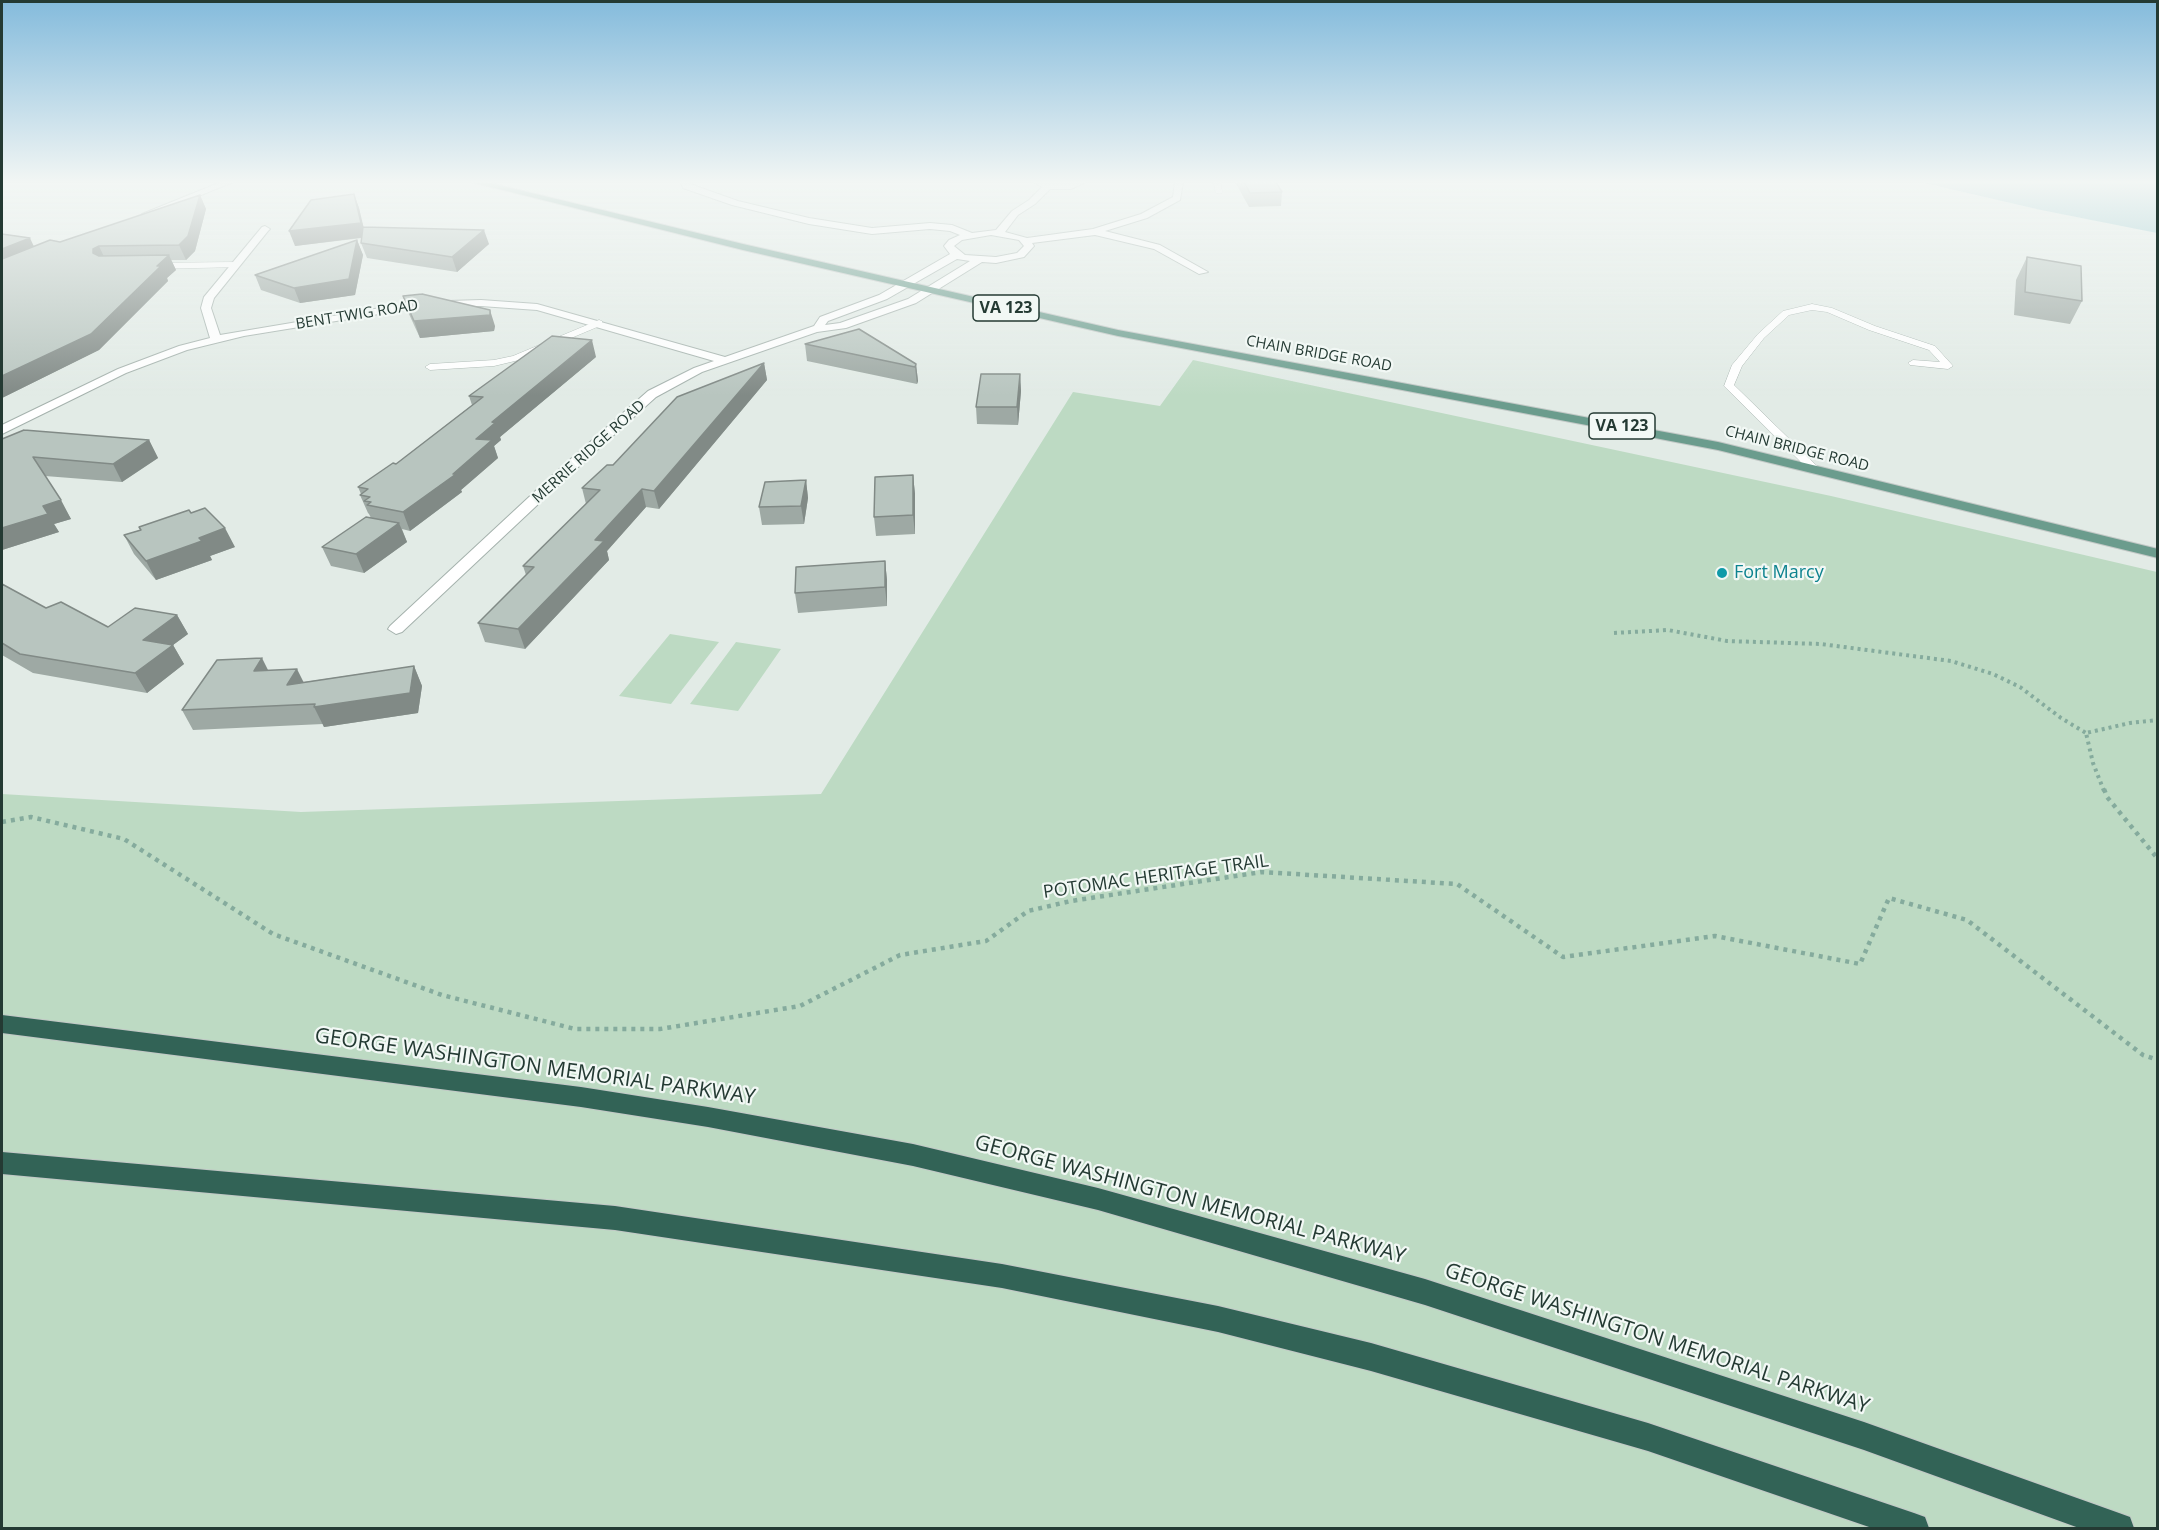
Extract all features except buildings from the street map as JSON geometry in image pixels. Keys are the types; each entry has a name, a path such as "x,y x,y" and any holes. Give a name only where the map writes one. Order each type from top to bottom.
{"highway":[{"name":"GEORGE WASHINGTON MEMORIAL PARKWAY","path":"2,1024 580,1097 685,1113 913,1155 1098,1199 1436,1296 1864,1436 2119,1528"},
{"path":"2,1163 615,1218 1002,1276 1218,1319 1371,1357 1648,1437 1914,1528"}],"main road":[{"name":"CHAIN BRIDGE ROAD","path":"774,253 1118,333 1614,424 1814,469 2157,554"}],"street":[{"path":"216,339 206,308 215,287 245,253"},
{"path":"956,255 979,260 996,260 1023,253"},
{"path":"1169,253 1203,272"},
{"name":"MERRIE RIDGE ROAD","path":"815,329 824,319 883,297 956,255"},
{"name":"MERRIE RIDGE ROAD","path":"396,629 639,405 672,382 724,360 815,329 842,326 912,301 979,260"},
{"name":"BENT TWIG ROAD","path":"2,430 152,358 216,339 382,309 451,303 537,307 724,360"}],"lane":[{"path":"140,266 235,265"},
{"path":"1814,469 1729,386 1737,365 1761,336 1786,313 1812,307 1829,310 1872,328 1932,348 1948,366 1913,363"},
{"path":"430,368 494,363 516,358 599,323"}],"path":[{"path":"1614,633 1668,630 1727,641 1833,645 1951,661 1992,674 2020,687 2086,733 2093,763 2107,797 2157,859"},
{"path":"2086,733 2130,723 2157,720"},
{"name":"POTOMAC HERITAGE TRAIL","path":"2,822 31,817 124,839 273,934 442,995 575,1029 660,1029 800,1006 900,955 986,941 1028,911 1071,901 1262,872 1457,884 1563,957 1715,936 1860,964 1889,897 1967,920 2143,1055 2157,1060"}],"green space":[{"path":"1193,360 1831,496 2157,572 2157,1528 2,1528 2,794 301,812 821,794 1073,392 1160,406"},
{"path":"670,634 719,642 671,704 619,696"},
{"path":"736,642 781,649 738,711 690,704"}],"place":[{"name":"Fort Marcy","path":"1722,573"}]}
